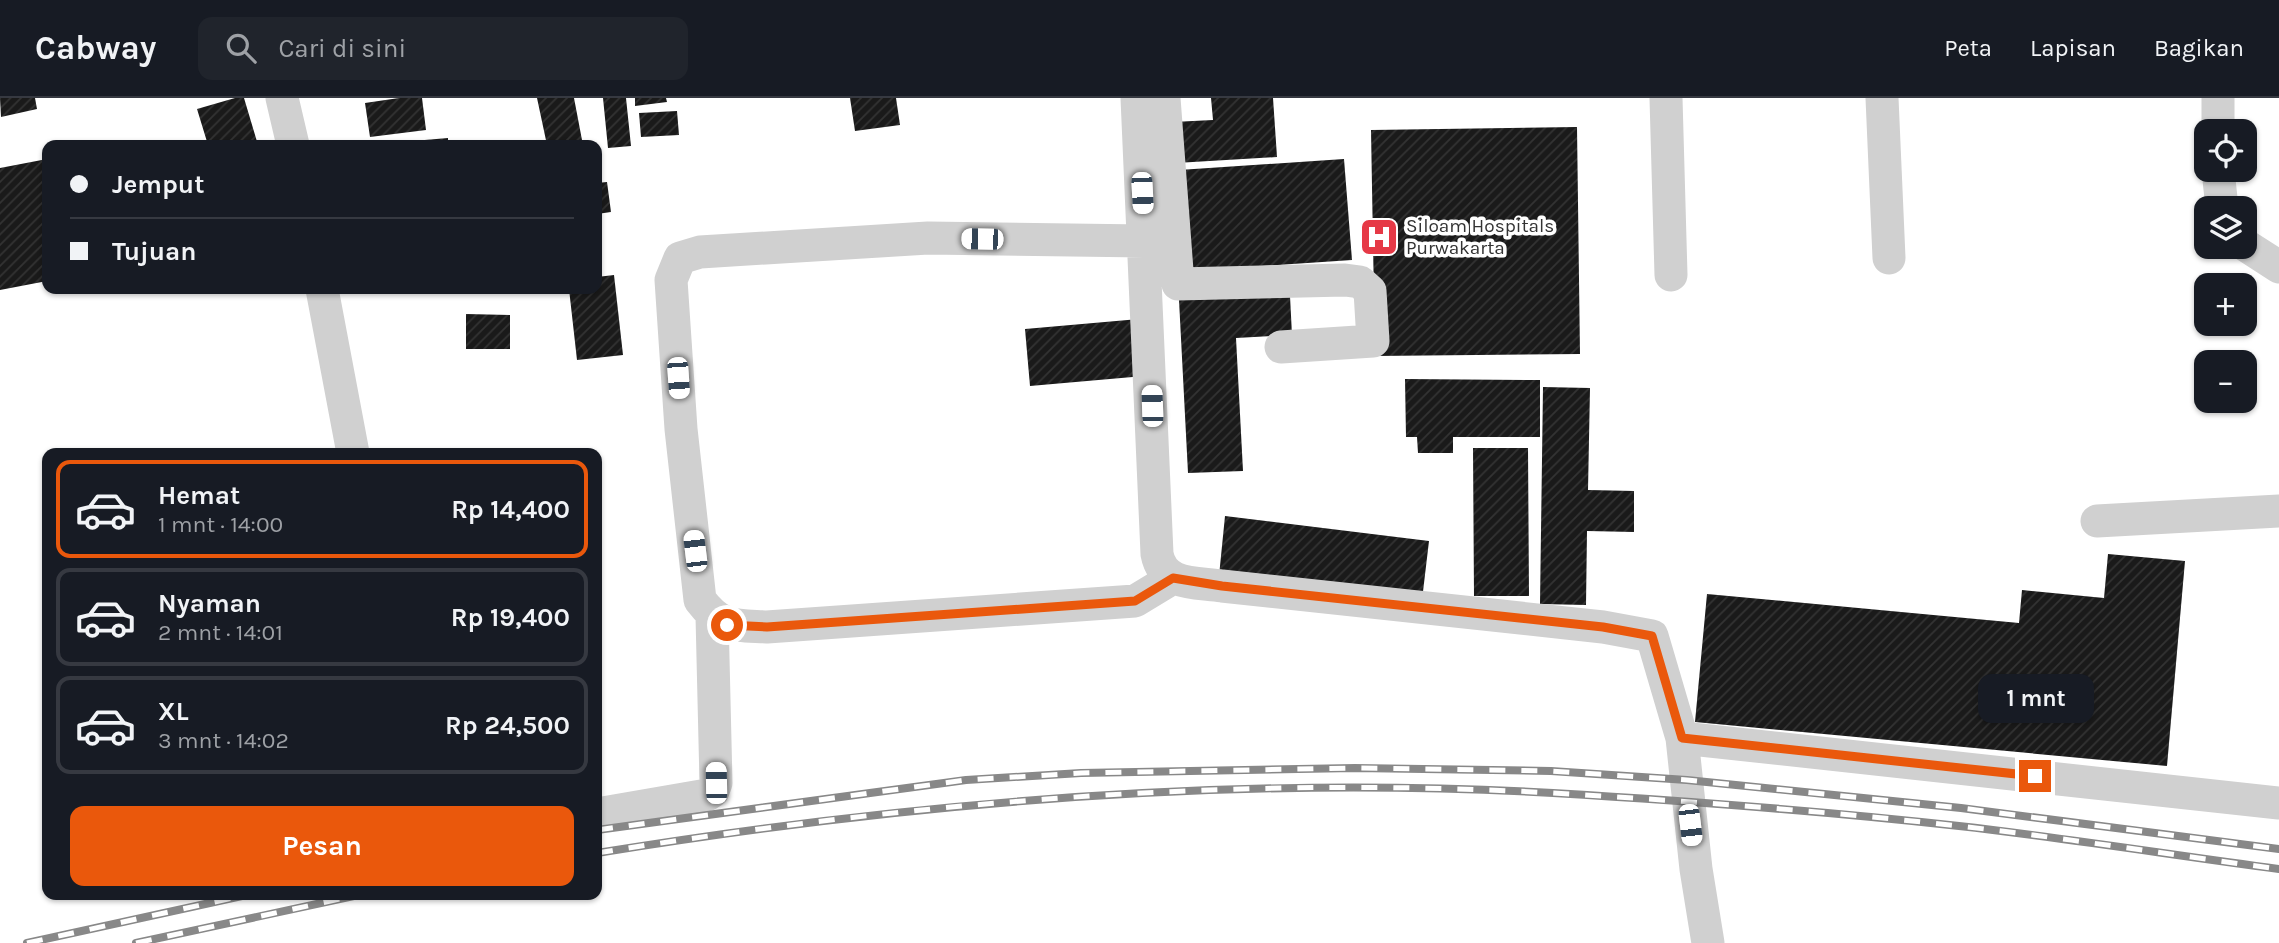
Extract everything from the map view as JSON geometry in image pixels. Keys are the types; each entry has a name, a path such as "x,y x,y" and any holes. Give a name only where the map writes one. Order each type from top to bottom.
{"street":[{"path":"282,98 292,140"},
{"path":"1137,98 1157,554 1162,570 1173,578 1222,586 1647,634 1656,642 1682,738 1696,869 1708,943"},
{"path":"1164,98 1178,284 1345,280 1360,282 1370,291 1373,341 1280,347"},
{"path":"1666,98 1671,275"},
{"path":"1882,98 1889,258"},
{"path":"2218,98 2218,119"},
{"path":"1145,241 928,239 699,252 680,258 671,280 681,429 700,600 712,616 727,625 767,627 1135,601 1173,578"},
{"path":"2257,253 2279,267"},
{"path":"323,294 352,448"},
{"path":"2097,520 2279,511"},
{"path":"602,813 707,795 713,791 716,783 712,616"},
{"path":"1682,738 2279,803"}],"building":[{"path":"0,98 35,98 37,109 1,117"},
{"path":"244,98 257,140 206,140 197,109"},
{"path":"422,98 426,130 370,137 365,103"},
{"path":"537,98 574,98 582,140 546,140"},
{"path":"603,98 626,98 631,146 608,148"},
{"path":"635,98 666,98 667,102 635,106"},
{"path":"850,98 896,98 900,125 855,131"},
{"path":"1211,98 1273,98 1277,157 1176,163 1173,122 1213,120"},
{"path":"677,111 679,135 641,137 639,113"},
{"path":"1577,127 1580,354 1375,356 1371,130"},
{"path":"1344,159 1352,260 1186,271 1179,170"},
{"path":"42,160 42,282 0,290 0,168"},
{"path":"602,182 607,182 611,212 602,213"},
{"path":"614,275 623,355 577,360 570,294 602,294 602,276"},
{"path":"1290,296 1292,335 1236,338 1243,471 1188,473 1179,300"},
{"path":"466,314 510,315 510,349 466,349"},
{"path":"1139,319 1144,376 1030,386 1025,329"},
{"path":"1405,379 1540,380 1540,437 1453,437 1453,453 1418,453 1417,437 1406,437"},
{"path":"1543,387 1590,388 1588,490 1634,491 1634,532 1587,531 1586,605 1540,604"},
{"path":"1473,448 1528,448 1529,596 1474,596"},
{"path":"1225,516 1429,541 1422,600 1219,576"},
{"path":"2108,554 2185,561 2167,766 1695,722 1707,594 2019,623 2022,590 2104,598"}],"railway":[{"path":"602,829 966,780 1081,773 1355,768 1551,771 1687,780 1961,808 2279,849"},
{"path":"602,852 834,820 1074,797 1193,791 1433,788 1604,796 1858,816 1999,831 2279,869"},
{"path":"27,943 224,900"},
{"path":"136,943 335,900"}],"place":[{"name":"Siloam Hospitals Purwakarta","path":"1379,237"}],"route":[{"path":"727,625 767,627 1135,601 1173,578 1222,586 1603,627 1652,636 1656,642 1682,738 2035,776"}]}
